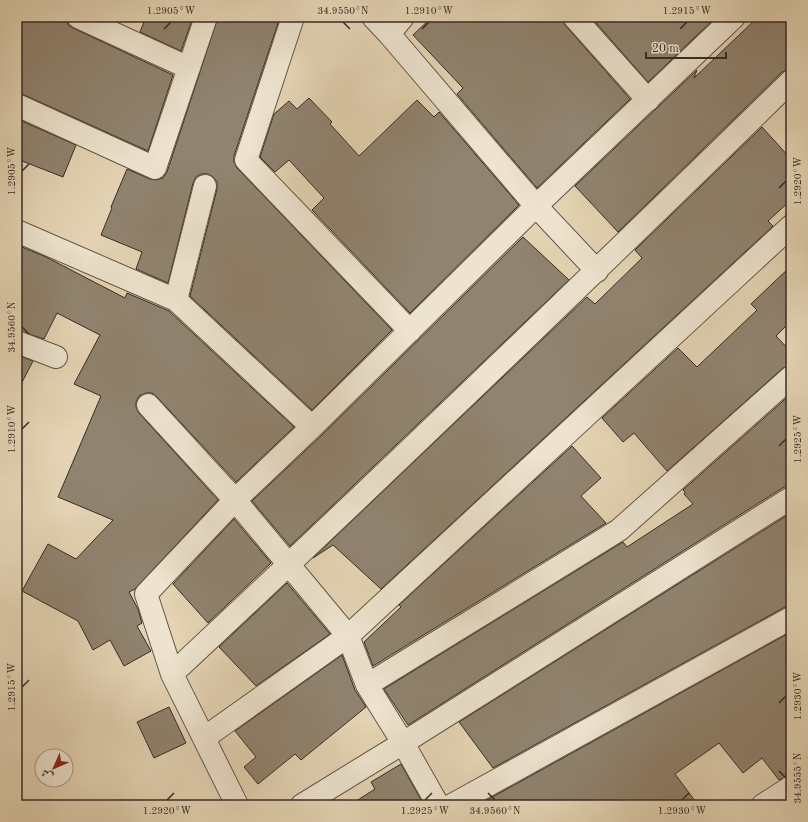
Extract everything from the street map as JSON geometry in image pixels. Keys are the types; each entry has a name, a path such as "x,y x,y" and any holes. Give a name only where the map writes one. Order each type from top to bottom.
{"street":[{"path":"78,17 189,68"},
{"path":"17,106 155,168 206,17"},
{"path":"293,17 246,160 410,331"},
{"path":"373,17 536,206 596,271"},
{"path":"389,34 403,17"},
{"path":"574,17 648,100"},
{"path":"237,805 172,674 146,594 235,500 312,427 536,206 734,17"},
{"path":"172,674 289,565 596,271 791,81"},
{"path":"176,300 205,186"},
{"path":"204,738 348,636 791,227"},
{"path":"17,231 176,300 312,427"},
{"path":"17,342 56,357"},
{"path":"367,685 620,530 791,377"},
{"path":"148,405 235,500 348,636 367,685 404,743 438,805"},
{"path":"302,805 404,743 791,498"},
{"path":"452,805 791,618"},
{"path":"763,805 791,787"}],"building":[{"path":"17,17 62,17 66,19 68,25 73,28 173,75 148,151 17,93"},
{"path":"146,17 193,17 181,51 140,32"},
{"path":"218,17 280,17 234,156 234,162 237,168 392,330 312,410 190,296 217,189 217,182 213,177 208,174 201,174 196,177 193,183 168,283 136,269 142,252 101,235 127,169 156,180 163,178 167,172"},
{"path":"432,17 562,17 565,25 630,99 537,188 457,94 463,88 413,35"},
{"path":"591,17 716,17 648,82"},
{"path":"758,17 791,17 791,69 782,72 618,232 575,186 697,70 694,78"},
{"path":"309,98 332,122 330,124 359,156 417,100 434,117 439,112 519,205 410,313 312,210 324,198 289,160 275,172 260,157 274,114 289,101 297,109"},
{"path":"17,119 76,145 63,177 17,159"},
{"path":"762,127 791,159 791,200 768,221 773,226 381,589 333,545 313,558 587,297 595,304 642,258 635,250"},
{"path":"523,237 569,280 290,546 252,501 321,436"},
{"path":"17,245 46,257 125,298 127,293 169,311 294,427 236,482 157,397 152,393 146,393 139,396 136,402 136,407 139,413 218,500 135,589 129,592 138,609 142,623 137,626 151,651 124,666 110,640 93,650 78,621 22,591 48,544 76,559 113,520 58,497 101,396 74,384 100,335 57,313 44,339 17,330"},
{"path":"791,266 791,321 776,336 791,352 791,365 783,368 667,471 634,433 623,442 602,418 678,348 697,367 757,310 751,304"},
{"path":"17,355 33,361 17,392"},
{"path":"791,394 791,486 784,487 408,725 384,689 623,542 627,547 693,504 684,494 685,492 683,490"},
{"path":"572,446 601,478 581,496 606,523 373,666 364,642 401,607 399,605"},
{"path":"791,513 791,606 785,607 493,768 459,722"},
{"path":"234,519 271,563 208,623 173,584"},
{"path":"287,583 330,634 256,686 219,647"},
{"path":"791,632 791,775 779,780 762,758 743,773 719,743 675,774 698,805 478,805"},
{"path":"342,655 355,690 366,707 301,760 295,754 258,784 244,767 256,757 235,731"},
{"path":"169,707 186,743 154,758 137,722"},
{"path":"401,764 424,805 350,805 375,789 371,782"}]}
